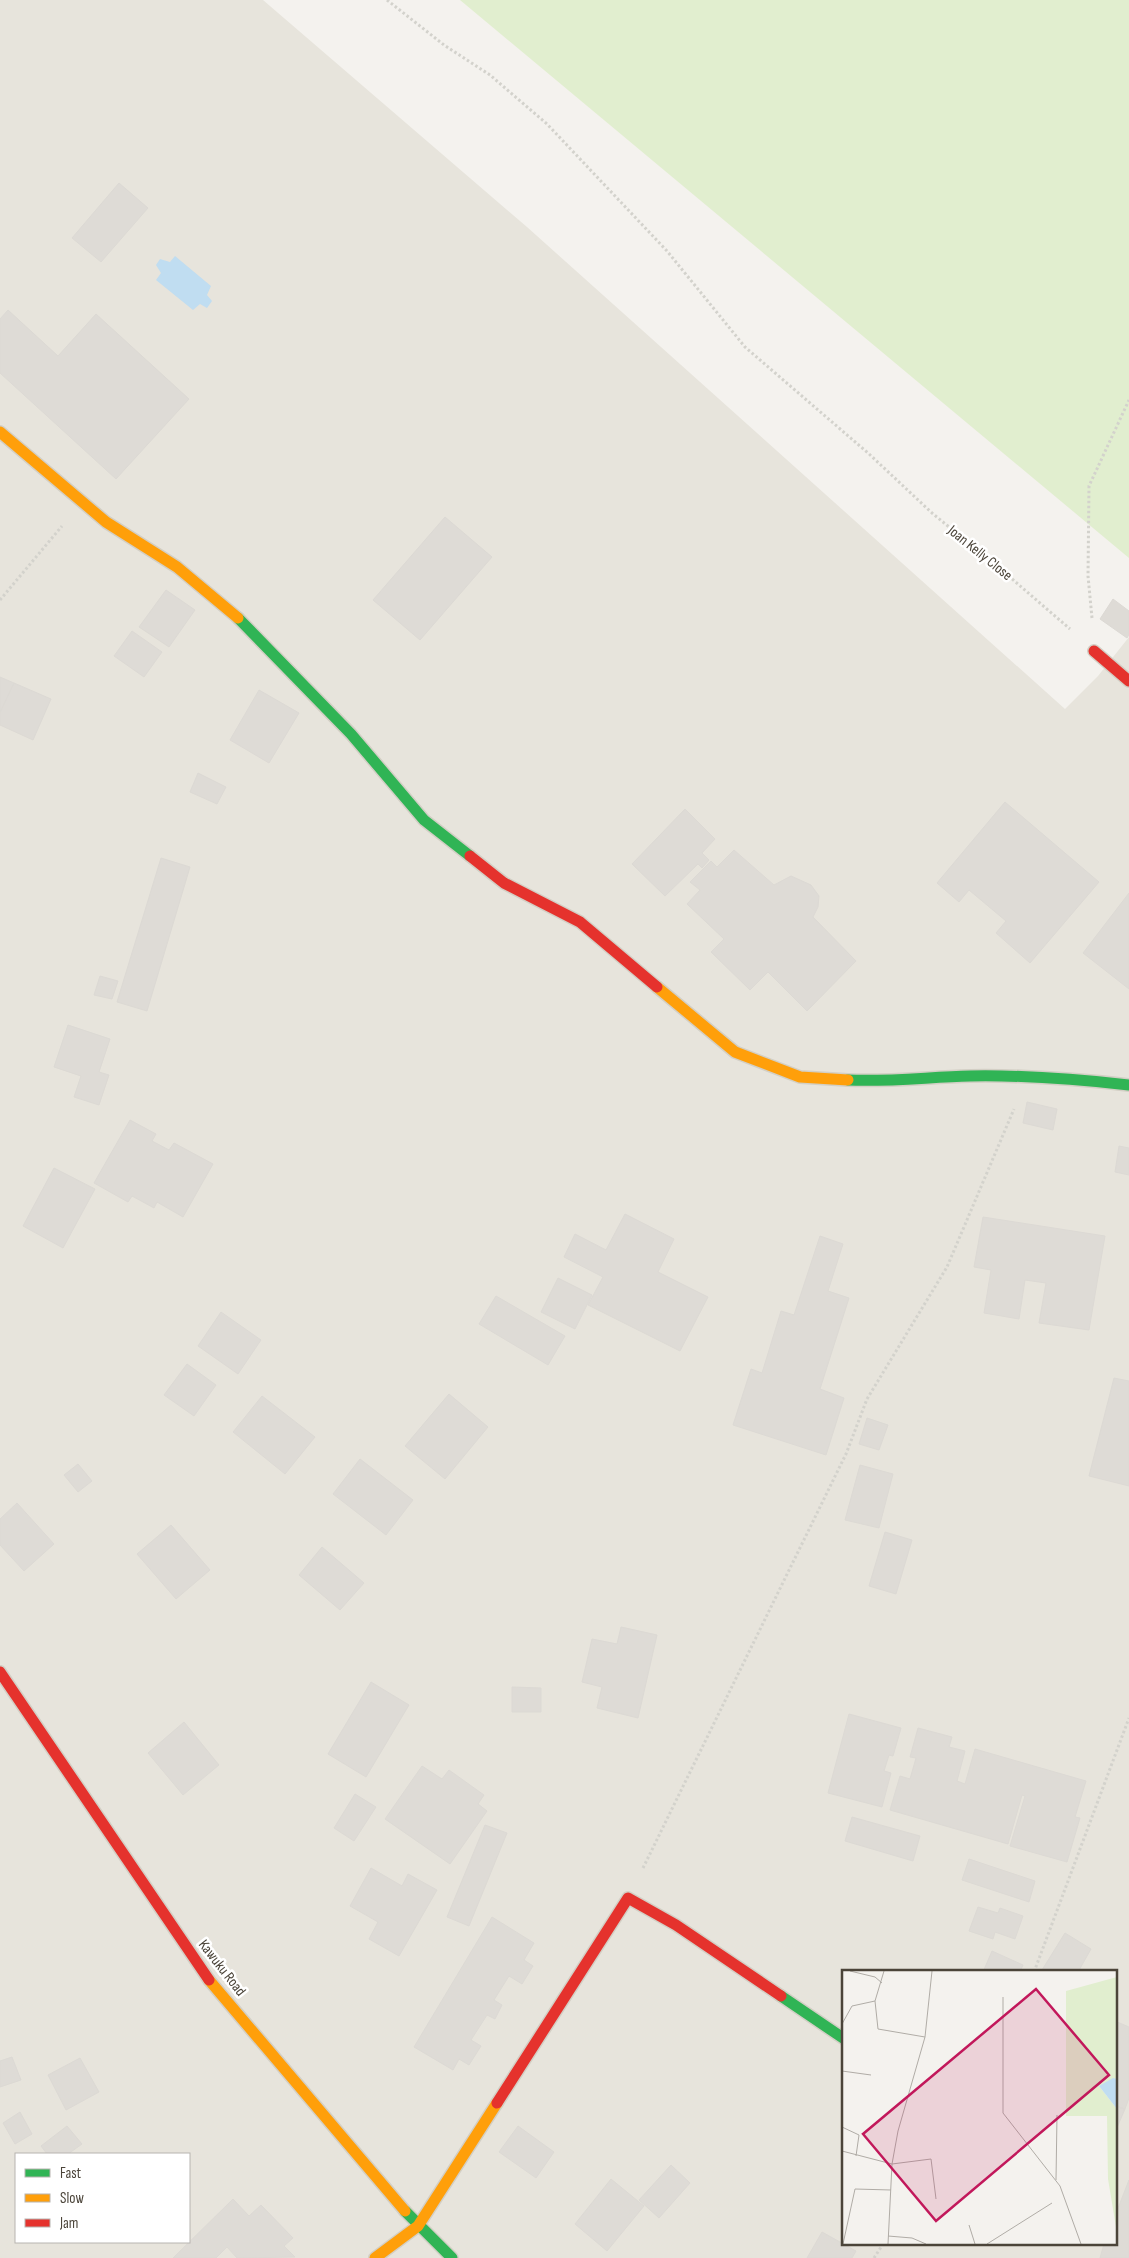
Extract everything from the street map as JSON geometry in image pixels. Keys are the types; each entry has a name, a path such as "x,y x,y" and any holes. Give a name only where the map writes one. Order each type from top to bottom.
{"street":[{"path":"0,432 106,522 177,567 250,628 352,734 424,820 504,882 580,922 734,1052 800,1077 882,1082 968,1076 1067,1078 1129,1085"},
{"path":"1094,651 1129,681"},
{"name":"Kawuku Road","path":"0,1672 204,1974 418,2226 452,2258"},
{"path":"376,2258 418,2226 628,1898 676,1925 842,2037"}],"path":[{"name":"Joan Kelly Close","path":"387,0 444,45 490,75 547,124 667,251 745,347 868,453 932,514 1004,572 1094,651"},
{"path":"1094,651 1088,576 1089,486 1129,400"},
{"path":"0,600 62,526 87,505"},
{"path":"628,1898 846,1454 868,1399 947,1267 1014,1110 1015,1077"},
{"path":"1035,1970 1129,1718"},
{"path":"874,2258 882,2246"}],"shaded area":[{"path":"0,0 263,0 527,227 1065,709 1098,676 1129,637 1129,2258 0,2258"}],"green space":[{"path":"460,0 1129,0 1129,558"}],"water":[{"path":"175,256 211,286 207,295 212,301 207,308 200,304 193,310 156,280 161,273 156,265 160,259 170,262"}],"building":[{"path":"119,183 148,208 101,262 72,238"},
{"path":"8,310 58,356 96,314 189,399 116,479 0,373 0,319"},
{"path":"445,517 492,557 420,640 373,600"},
{"path":"166,590 195,610 169,647 139,627"},
{"path":"1113,599 1129,611 1129,635 1127,638 1100,619"},
{"path":"132,631 162,652 144,677 114,656"},
{"path":"0,677 14,683 0,712"},
{"path":"14,683 51,699 33,740 0,725 0,713"},
{"path":"259,690 299,713 269,763 230,740"},
{"path":"198,773 226,787 217,804 190,792"},
{"path":"1005,802 1099,882 1030,963 996,933 1006,921 969,890 959,902 937,883"},
{"path":"685,809 715,839 702,853 709,860 702,868 698,864 665,896 632,864"},
{"path":"734,850 774,885 791,876 811,885 819,896 818,907 813,917 856,961 807,1011 768,972 750,990 711,952 724,939 687,904 700,890 690,882 711,861 717,867"},
{"path":"161,858 190,867 147,1011 117,1002"},
{"path":"1129,893 1129,989 1083,953"},
{"path":"100,976 118,981 112,999 94,995"},
{"path":"68,1025 110,1039 99,1072 109,1075 99,1105 74,1097 81,1076 54,1067"},
{"path":"1027,1102 1057,1109 1053,1130 1023,1123"},
{"path":"130,1120 156,1134 152,1141 169,1150 174,1143 213,1164 183,1217 157,1202 154,1208 132,1196 128,1202 94,1183"},
{"path":"1119,1146 1129,1148 1129,1175 1115,1172"},
{"path":"54,1168 95,1189 63,1248 23,1226"},
{"path":"625,1214 674,1239 658,1272 708,1297 680,1351 588,1305 603,1277 564,1257 575,1234 606,1250"},
{"path":"983,1217 1105,1236 1089,1330 1039,1323 1046,1283 1025,1280 1019,1319 984,1313 991,1270 974,1267"},
{"path":"820,1236 843,1244 828,1291 849,1298 820,1389 844,1398 826,1455 733,1425 751,1369 762,1373 781,1311 794,1315"},
{"path":"558,1278 592,1295 575,1329 541,1312"},
{"path":"496,1296 565,1336 548,1365 479,1324"},
{"path":"221,1312 261,1340 238,1374 198,1346"},
{"path":"187,1364 216,1385 194,1416 164,1395"},
{"path":"1114,1378 1129,1381 1129,1486 1089,1476"},
{"path":"449,1394 488,1427 445,1479 405,1446"},
{"path":"262,1396 315,1437 285,1474 233,1432"},
{"path":"867,1418 888,1425 879,1450 859,1444"},
{"path":"360,1459 413,1500 386,1535 333,1494"},
{"path":"78,1464 92,1481 78,1492 64,1475"},
{"path":"860,1465 893,1474 879,1528 845,1520"},
{"path":"17,1503 54,1544 24,1571 0,1545 0,1519"},
{"path":"171,1525 210,1570 176,1599 137,1554"},
{"path":"885,1532 912,1540 896,1594 869,1586"},
{"path":"322,1547 364,1583 340,1610 299,1575"},
{"path":"621,1627 657,1635 638,1718 597,1708 602,1687 582,1682 592,1639 617,1644"},
{"path":"371,1682 409,1705 366,1777 328,1754"},
{"path":"512,1687 541,1688 541,1712 512,1712"},
{"path":"849,1714 901,1728 893,1756 889,1755 884,1771 891,1773 882,1807 828,1793"},
{"path":"184,1722 219,1765 183,1795 148,1753"},
{"path":"918,1728 952,1737 949,1747 965,1751 957,1781 965,1784 975,1749 1086,1781 1075,1817 1080,1818 1067,1862 1010,1846 1025,1796 1022,1795 1008,1844 890,1810 900,1776 910,1779 916,1758 910,1757"},
{"path":"422,1766 442,1779 449,1770 484,1795 478,1804 487,1811 450,1864 385,1819"},
{"path":"355,1794 376,1807 354,1841 334,1828"},
{"path":"852,1817 920,1836 913,1861 845,1841"},
{"path":"485,1825 507,1833 469,1926 447,1917"},
{"path":"969,1859 1035,1881 1029,1902 962,1880"},
{"path":"371,1868 402,1886 408,1874 437,1890 399,1956 369,1939 378,1922 350,1906"},
{"path":"978,1907 998,1913 1000,1908 1023,1916 1015,1939 995,1932 993,1939 969,1931"},
{"path":"492,1917 534,1943 524,1960 533,1966 522,1984 509,1976 494,2000 502,2005 495,2019 487,2015 471,2040 481,2046 469,2065 459,2059 453,2070 414,2047"},
{"path":"1065,1933 1091,1949 1079,1970 1042,1970"},
{"path":"992,1951 1023,1965 1021,1970 984,1970"},
{"path":"1116,2021 1129,2027 1129,2098 1125,2109 1116,2106"},
{"path":"12,2057 21,2080 0,2087 0,2061"},
{"path":"80,2058 99,2092 66,2110 48,2075"},
{"path":"1116,2106 1125,2109 1116,2130"},
{"path":"20,2112 32,2134 15,2144 3,2123"},
{"path":"67,2126 82,2144 69,2153 46,2153 41,2146"},
{"path":"518,2126 554,2152 536,2178 499,2152"},
{"path":"671,2165 690,2183 659,2218 639,2200"},
{"path":"611,2179 644,2206 607,2251 575,2224"},
{"path":"1129,2180 1129,2258 1100,2258 1103,2246 1116,2246 1116,2213"},
{"path":"233,2199 249,2216 261,2205 293,2238 284,2246 295,2257 237,2258 227,2247 216,2258 173,2258"},
{"path":"822,2232 842,2243 842,2246 847,2246 856,2251 852,2258 807,2258"}],"traffic: fast":[{"path":"238,618 351,734 424,820 470,856"},
{"path":"848,1080 1010,1076 1129,1085"},
{"path":"781,1996 842,2037"},
{"path":"405,2211 452,2258"}],"traffic: slow":[{"path":"0,432 106,522 177,567 238,618"},
{"path":"657,987 735,1052 800,1077 848,1080"},
{"path":"209,1980 405,2211"},
{"path":"375,2258 418,2226 497,2103"}],"traffic: jam":[{"path":"1094,651 1129,681"},
{"path":"470,856 504,883 580,922 657,987"},
{"path":"0,1672 209,1980"},
{"path":"497,2103 628,1898 676,1925 781,1996"}]}
